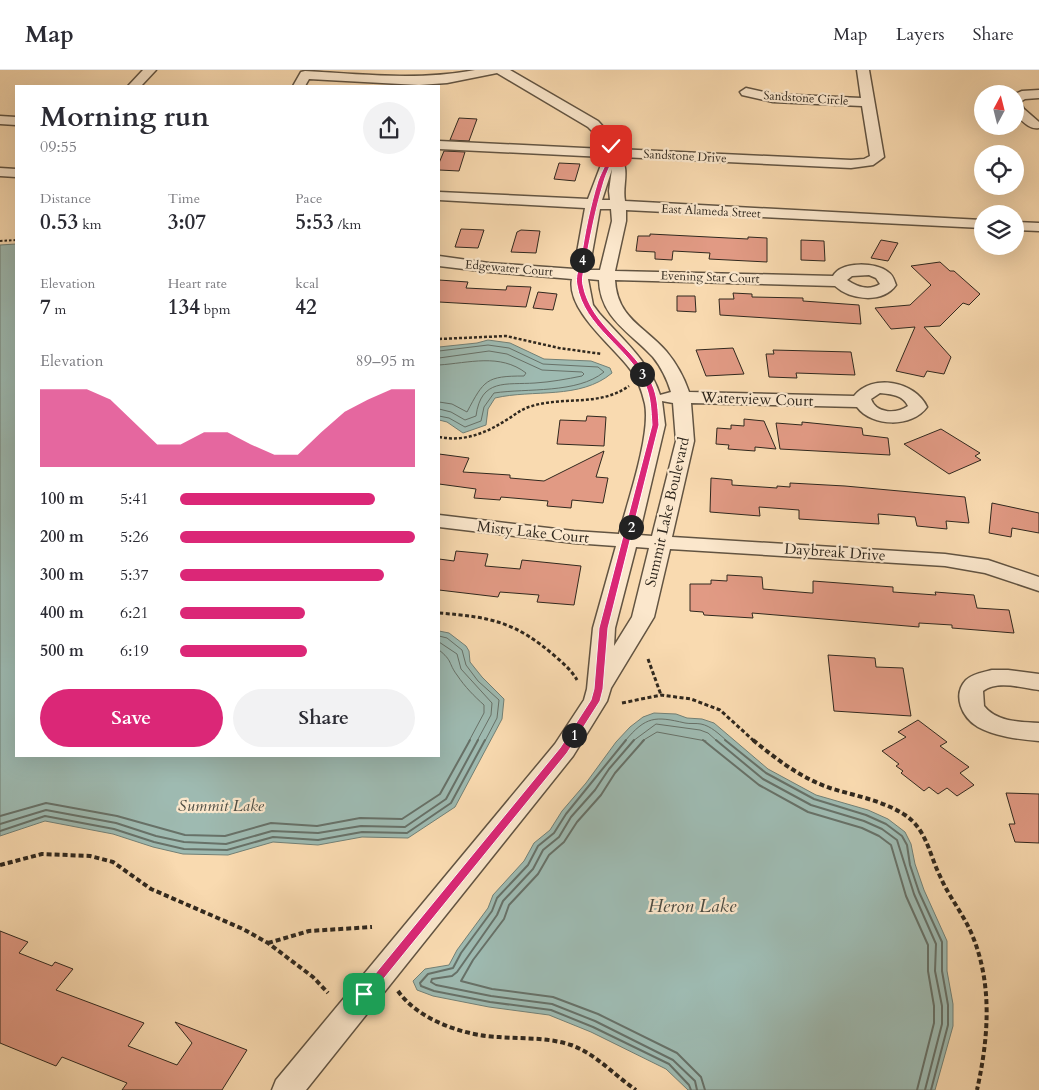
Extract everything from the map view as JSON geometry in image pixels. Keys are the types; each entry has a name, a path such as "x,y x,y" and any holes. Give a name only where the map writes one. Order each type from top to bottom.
{"street":[{"path":"135,85 150,70"},
{"path":"300,85 305,75 419,81 447,80 494,70"},
{"name":"Summit Lake Boulevard","path":"501,70 593,124 608,139 612,153 620,167 616,188 619,219 608,262 608,293 621,319 660,356 674,377 682,397 685,441 643,617 589,686"},
{"name":"Sandstone Drive","path":"440,145 876,164 877,157 863,70"},
{"path":"1013,83 1033,94"},
{"name":"Sandstone Circle","path":"746,92 773,98 867,102"},
{"path":"1024,116 1034,125"},
{"path":"0,120 15,121"},
{"name":"Summit Lake Boulevard","path":"287,1090 564,750 591,709 589,686 656,425 648,384 638,367 604,330 585,305 579,283 595,202 612,153"},
{"path":"0,172 15,173"},
{"name":"East Alameda Street","path":"440,196 595,202 974,224"},
{"path":"1024,226 1039,227"},
{"name":"Edgewater Court","path":"440,261 475,266 580,274"},
{"name":"Evening Star Court","path":"580,274 839,281"},
{"name":"Waterview Court","path":"652,398 682,397 862,402"},
{"name":"Misty Lake Court","path":"440,521 519,532 627,540"},
{"name":"Daybreak Drive","path":"627,540 945,560 988,567 1039,584"},
{"path":"1039,682 1002,678 987,680 977,683 971,690 970,700 974,709 982,718 993,724 1039,732"}],"path":[{"path":"0,241 15,240"},
{"path":"440,339 506,336 553,347 596,352 609,356"},
{"path":"440,437 456,439 473,437 486,432 528,407 584,402 619,392 630,385"},
{"path":"440,613 486,618 508,624 540,644 589,686"},
{"path":"648,659 661,695"},
{"path":"622,704 661,695 693,699 720,710 788,768 831,788 881,802 907,816 919,827 926,838 941,878 964,916 980,956 985,986 987,1021 985,1056 977,1090"},
{"path":"0,865 42,854 101,858 113,862 151,889 243,929 268,943 313,977 328,993"},
{"path":"268,943 309,931 372,927"},
{"path":"396,988 404,1000 414,1008 445,1025 468,1032 497,1037 542,1039 570,1044 600,1060 612,1072 636,1090"}],"water":[{"name":"Summit Lake","path":"15,244 15,757 440,757 440,631 449,633 466,646 469,651 470,662 504,699 502,719 455,807 408,838 362,837 318,845 273,842 228,855 183,854 153,847 113,834 45,821 0,836 0,245"},
{"path":"488,340 510,343 544,359 591,361 610,368 612,373 586,387 495,398 488,409 486,425 463,433 447,422 440,420 440,347"},
{"name":"Heron Lake","path":"654,713 676,714 714,723 768,769 816,795 868,810 888,819 905,832 911,844 915,864 924,890 947,941 947,971 953,1004 953,1026 935,1090 688,1090 666,1069 591,1032 549,1015 489,1007 433,996 417,990 413,981 425,969 449,965 457,950 488,908 493,895 524,861 534,843 550,830 562,811 586,783 616,742 643,717"}],"building":[{"path":"459,118 477,119 469,141 450,140"},
{"path":"444,151 465,152 459,171 440,170 440,161"},
{"path":"559,163 580,164 575,181 554,179"},
{"path":"461,229 484,230 478,248 455,247"},
{"path":"521,230 540,231 536,253 511,252 517,232"},
{"path":"650,234 748,239 748,237 767,238 767,262 709,259 710,253 673,251 672,260 655,259 655,252 636,251 638,236 650,236"},
{"path":"801,240 824,241 825,261 801,260"},
{"path":"881,240 898,243 888,261 871,258"},
{"path":"940,262 950,271 954,271 980,294 969,305 963,303 940,326 924,327 951,357 944,374 927,371 924,377 896,371 915,327 891,329 875,308 910,305 931,285 911,266"},
{"path":"440,280 468,282 466,288 506,290 507,286 531,287 526,307 440,302"},
{"path":"538,292 557,294 553,310 533,308"},
{"path":"733,293 752,294 752,297 803,298 803,301 859,305 861,324 720,315 719,299 734,299"},
{"path":"677,296 695,296 696,312 677,311"},
{"path":"733,348 744,374 706,376 696,350"},
{"path":"773,350 851,352 855,375 796,373 797,378 769,377 766,354 774,354"},
{"path":"587,416 606,417 604,446 557,444 560,420 586,421"},
{"path":"744,419 764,421 776,449 755,447 755,451 728,449 729,445 716,444 717,428 731,429 731,425 744,426"},
{"path":"802,422 862,428 863,435 888,438 890,455 780,449 776,423 802,425"},
{"path":"941,429 980,453 975,456 981,460 949,474 904,444"},
{"path":"604,451 596,477 608,478 603,503 572,500 571,508 547,506 548,501 501,497 500,500 474,498 476,489 440,484 440,454 469,458 463,472 510,475 510,478 544,481"},
{"path":"711,478 732,480 732,485 777,488 777,486 790,487 790,483 965,497 969,523 946,521 947,529 917,526 915,517 878,514 879,524 799,519 799,510 759,507 760,516 710,512"},
{"path":"992,503 1039,513 1039,533 1012,528 1011,537 989,533"},
{"path":"456,551 488,554 485,566 520,569 522,560 581,566 574,605 537,602 539,595 500,592 498,597 440,590 440,559 454,561"},
{"path":"727,575 762,577 763,589 811,593 813,593 813,581 893,587 893,592 936,595 935,592 974,595 977,608 1009,610 1014,633 952,628 952,625 919,623 919,627 752,613 753,618 704,615 703,612 690,611 690,584 711,584 711,580 727,581"},
{"path":"828,655 875,658 876,667 903,668 911,716 834,711"},
{"path":"918,720 947,742 940,746 969,767 960,773 974,785 957,796 947,788 938,794 929,787 924,791 901,773 903,771 896,766 899,764 882,751 906,737 898,732"},
{"path":"1006,793 1039,794 1039,843 1015,842 1009,824 1015,824"},
{"path":"0,931 28,942 19,953 52,966 55,962 73,969 56,990 144,1023 128,1046 177,1065 192,1043 175,1022 247,1050 222,1090 122,1090 127,1083 62,1057 56,1066 0,1043"}],"route":[{"path":"364,994 564,750 586,717 599,689 604,628 656,425 656,414 648,384 638,367 604,330 585,305 579,283 593,206 612,153 611,146"}]}
